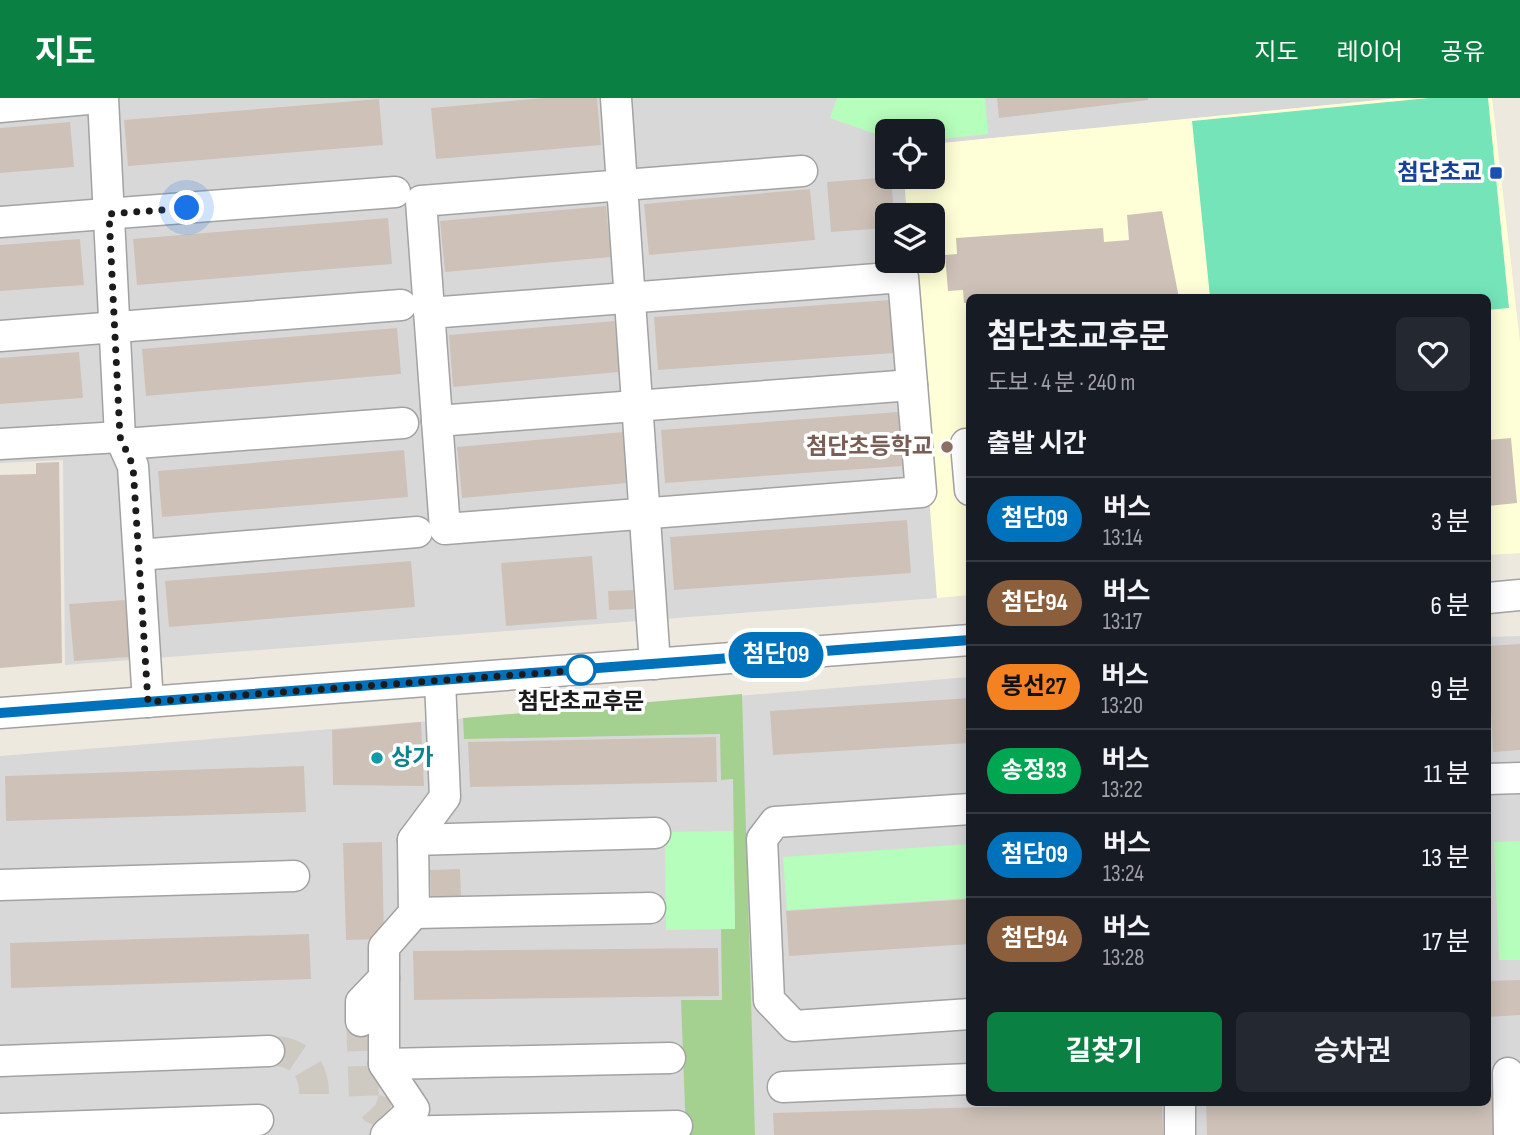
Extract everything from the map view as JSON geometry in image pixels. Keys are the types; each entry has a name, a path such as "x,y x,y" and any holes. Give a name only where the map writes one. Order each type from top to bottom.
{"street":[{"path":"0,107 101,98 122,441 133,466 148,702"},
{"path":"616,98 655,664"},
{"path":"0,336 115,327 415,309 630,297 903,277 921,492 445,529 437,421 415,309 421,201 802,171"},
{"path":"0,222 395,192"},
{"path":"437,421 912,385"},
{"path":"0,444 122,441 403,423"},
{"path":"139,555 417,533"},
{"path":"1491,598 1520,595"},
{"path":"0,713 966,640"},
{"path":"388,1134 414,1109 384,1064 384,947 414,913 413,840 446,797 440,681"},
{"path":"1491,779 1520,778"},
{"path":"966,809 775,822 762,839 769,1000 794,1026 966,1014"},
{"path":"413,840 655,833"},
{"path":"0,885 294,876"},
{"path":"414,913 650,908"},
{"path":"361,1021 361,1002 384,978"},
{"path":"0,1061 269,1051"},
{"path":"384,1064 670,1058"},
{"path":"1508,1073 1509,1135"},
{"path":"783,1087 966,1079"},
{"path":"1180,1106 1180,1135"},
{"path":"0,1129 258,1120"},
{"path":"388,1134 677,1126"}],"shaded area":[{"path":"0,98 1399,98 945,143 945,119 875,119 875,189 905,189 906,203 875,203 875,273 912,273 937,598 65,665 63,460 0,463"},
{"name":"첨단초등학교","path":"1399,98 1492,98 1520,342 1520,553 1491,555 1491,294 966,294 966,595 937,598 912,273 945,273 945,203 906,203 905,189 945,189 945,143"},
{"path":"1520,636 1520,1135 0,1135 0,756 966,677 966,1106 1491,1106 1491,637"}],"green space":[{"path":"837,98 985,98 988,134 945,139 945,119 875,119 875,134 830,118"},
{"path":"1429,98 1488,98 1509,308 1491,310 1491,294 1210,294 1192,121"},
{"path":"742,694 755,1135 686,1135 681,1000 722,1000 721,929 735,928 733,779 721,780 720,734 464,739 463,718"},
{"path":"733,831 735,929 666,930 665,832"},
{"path":"1520,841 1520,960 1499,960 1494,842"},
{"path":"966,844 966,898 787,910 783,857"}],"building":[{"path":"544,98 597,98 601,145 436,159 431,108"},
{"path":"997,98 1148,98 1148,100 999,118"},
{"path":"379,99 383,145 128,166 124,120"},
{"path":"70,122 74,167 0,173 0,128"},
{"path":"875,178 875,189 892,189 893,203 875,203 875,229 831,232 827,182"},
{"path":"810,189 815,240 649,255 644,204"},
{"path":"606,206 611,257 445,272 440,221"},
{"path":"1162,211 1178,294 966,294 964,303 963,290 948,291 945,255 957,254 956,238 1103,228 1104,242 1129,240 1127,215"},
{"path":"388,218 392,264 137,285 133,239"},
{"path":"80,239 84,285 0,291 0,245"},
{"path":"890,300 894,353 658,370 654,317"},
{"path":"615,321 619,372 453,387 449,335"},
{"path":"397,328 401,374 146,396 142,349"},
{"path":"79,352 83,398 0,404 0,358"},
{"path":"898,412 902,466 665,483 661,430"},
{"path":"623,432 627,483 462,498 457,447"},
{"path":"1511,438 1517,503 1491,506 1491,440"},
{"path":"404,450 408,497 162,517 158,471"},
{"path":"59,462 62,663 0,668 0,475 36,474 36,463"},
{"path":"907,520 911,573 674,590 670,537"},
{"path":"592,556 597,619 506,626 501,563"},
{"path":"411,561 415,607 169,627 165,581"},
{"path":"633,590 634,609 609,610 608,591"},
{"path":"125,600 129,657 74,661 69,604"},
{"path":"1520,644 1520,750 1493,752 1491,646"},
{"path":"966,698 966,743 773,755 770,711"},
{"name":"상가","path":"421,722 424,786 333,785 332,730"},
{"path":"716,737 717,782 470,787 468,742"},
{"path":"304,766 306,812 6,821 5,776"},
{"path":"382,842 384,939 346,940 343,843"},
{"path":"460,869 461,896 431,897 430,870"},
{"path":"966,899 966,944 789,956 786,911"},
{"path":"309,934 311,979 11,988 10,943"},
{"path":"718,948 719,996 414,1000 413,951"},
{"path":"1520,980 1520,1015 1491,1017 1491,981"},
{"path":"1491,1091 1496,1091 1497,1135 1207,1135 1206,1106 1491,1106"},
{"path":"1021,1106 1162,1106 1163,1135 774,1135 773,1113"}],"tunnel":[{"path":"361,1021 364,1098 374,1109 388,1114"},
{"path":"269,1051 288,1053 302,1061 311,1075 314,1094"}],"bus line":[{"name":"첨단09","path":"0,713 966,640"}],"place":[{"name":"첨단초교","path":"1496,173"},
{"name":"첨단초등학교","path":"947,447"},
{"name":"첨단초교후문","path":"581,670"},
{"name":"상가","path":"377,758"}],"route":[{"path":"187,208 109,214 120,437 133,466 148,702 581,670"}]}
